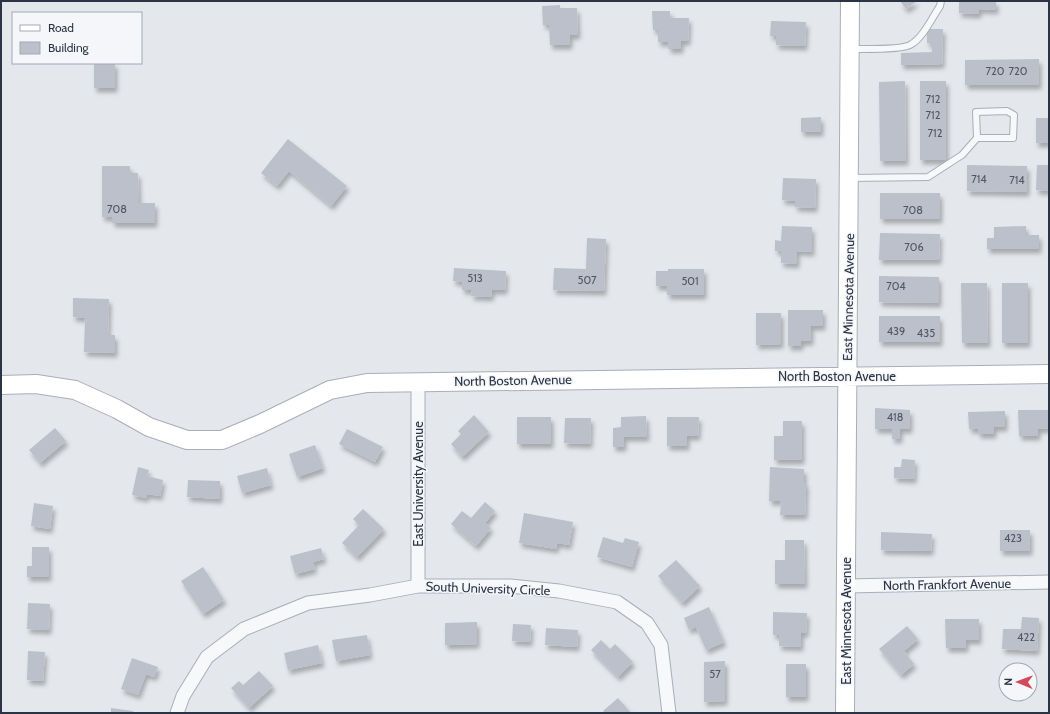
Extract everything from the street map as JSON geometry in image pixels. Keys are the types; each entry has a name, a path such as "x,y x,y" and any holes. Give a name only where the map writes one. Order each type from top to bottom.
{"street":[{"name":"East Minnesota Avenue","path":"845,713 850,1"},
{"name":"North Boston Avenue","path":"1,385 36,384 75,390 117,409 149,427 186,440 222,440 260,424 330,390 367,382 1049,374"},
{"name":"East University Avenue","path":"418,381 418,586"},
{"name":"North Frankfort Avenue","path":"846,586 1049,582"},
{"name":"South University Circle","path":"177,713 183,696 207,657 244,629 308,603 370,595 418,586 510,586 559,591 617,602 648,623 661,645 669,713"}],"lane":[{"path":"850,49 876,49 909,46 920,36 940,6 941,1"},
{"path":"849,178 928,177 962,155 977,138 976,112 1007,111 1014,115 1013,138 977,138"}],"building":[{"path":"900,1 917,1 906,9"},
{"path":"959,1 996,1 996,10 979,9 979,14 959,13"},
{"path":"560,5 560,8 577,8 578,35 570,35 570,45 550,45 549,25 543,25 542,6"},
{"path":"652,11 670,11 670,18 689,18 688,41 681,41 681,49 668,49 669,42 658,42 658,30 653,30"},
{"path":"771,21 806,22 805,46 776,45 776,36 770,36"},
{"path":"927,29 943,29 942,64 901,65 901,53 932,52 931,43 927,43"},
{"path":"1039,59 1039,85 965,85 965,60"},
{"path":"94,64 115,64 115,88 94,88"},
{"path":"905,81 906,161 880,161 879,82"},
{"path":"920,81 946,81 946,160 920,160"},
{"path":"821,117 821,132 801,132 801,118"},
{"path":"1036,118 1049,118 1049,143 1036,143"},
{"path":"288,139 347,186 331,206 289,171 277,186 261,173"},
{"path":"967,165 1027,166 1027,192 967,191"},
{"path":"1037,165 1049,165 1049,191 1036,190"},
{"path":"102,166 130,166 130,173 138,173 139,203 155,203 155,223 112,223 112,217 102,217"},
{"path":"783,178 816,179 815,208 795,207 795,201 782,200"},
{"path":"880,193 940,193 940,219 880,219"},
{"path":"782,226 812,227 812,252 797,251 797,264 781,263 781,251 775,251 775,240 781,241"},
{"path":"1026,226 1026,235 1039,235 1039,249 987,249 987,238 994,238 994,227"},
{"path":"880,233 940,234 939,260 879,260"},
{"path":"587,238 606,239 604,291 553,290 554,268 586,269"},
{"path":"454,268 506,271 505,290 492,290 491,297 471,296 472,290 462,290 462,282 453,281"},
{"path":"668,269 704,269 704,295 667,295 667,286 656,286 656,271 668,271"},
{"path":"879,276 939,277 939,303 879,302"},
{"path":"961,283 987,283 988,343 962,343"},
{"path":"1002,283 1028,283 1028,343 1002,343"},
{"path":"73,298 109,299 108,335 115,335 115,353 84,352 85,318 73,317"},
{"path":"788,310 823,310 823,326 811,326 811,341 801,341 801,346 788,346"},
{"path":"756,313 781,313 781,344 756,345"},
{"path":"879,316 940,316 940,342 879,342"},
{"path":"875,408 910,410 910,429 900,429 900,439 892,439 892,429 875,429"},
{"path":"1018,410 1049,410 1049,428 1038,429 1038,436 1019,436"},
{"path":"1005,411 1005,427 994,427 994,434 978,434 978,429 969,429 968,412"},
{"path":"474,415 489,432 462,457 451,444 461,434 458,431"},
{"path":"646,416 647,437 624,437 624,447 613,447 613,428 621,427 621,417"},
{"path":"517,417 551,417 551,444 517,444"},
{"path":"667,417 699,417 698,436 687,436 687,446 667,446"},
{"path":"565,418 591,418 590,444 564,443"},
{"path":"783,421 802,421 802,460 774,460 774,436 783,436"},
{"path":"55,428 66,441 40,463 29,450"},
{"path":"347,429 383,447 375,462 339,444"},
{"path":"315,445 323,468 297,477 289,454"},
{"path":"902,459 915,460 914,479 894,478 894,467 901,467"},
{"path":"138,467 149,470 147,476 163,480 160,496 147,494 146,498 132,495"},
{"path":"770,467 804,469 804,483 806,483 805,515 780,515 781,501 769,501"},
{"path":"267,468 271,485 242,493 237,476"},
{"path":"188,480 220,481 220,499 187,497"},
{"path":"485,502 495,511 485,523 491,528 476,546 451,524 462,511 471,518"},
{"path":"34,503 53,506 50,529 31,526"},
{"path":"363,509 384,529 357,557 342,543 359,525 353,519"},
{"path":"524,513 573,522 569,545 557,543 556,549 519,543"},
{"path":"1000,530 1030,530 1030,551 1000,551"},
{"path":"881,532 932,534 931,551 881,550"},
{"path":"603,537 623,543 625,538 639,542 632,567 597,557"},
{"path":"785,540 804,540 805,584 775,584 775,560 785,560"},
{"path":"32,547 49,547 49,577 27,577 27,566 32,566"},
{"path":"321,548 324,559 313,562 315,569 295,574 290,556"},
{"path":"676,560 700,586 682,603 658,576"},
{"path":"203,567 224,600 203,614 181,581"},
{"path":"28,603 50,604 49,630 27,629"},
{"path":"709,607 724,642 706,650 696,627 689,630 684,618"},
{"path":"773,612 807,613 806,633 801,633 801,647 779,646 779,635 773,635"},
{"path":"1022,617 1039,618 1037,651 1002,649 1003,629 1021,629"},
{"path":"945,619 979,619 979,640 966,640 966,648 946,648"},
{"path":"477,622 477,644 445,645 445,623"},
{"path":"513,624 531,625 530,642 512,641"},
{"path":"907,626 918,639 904,651 914,664 901,675 879,649"},
{"path":"546,628 578,630 577,647 545,645"},
{"path":"367,635 370,655 336,661 332,640"},
{"path":"601,640 610,649 615,644 633,662 618,677 591,650"},
{"path":"318,645 322,663 288,670 284,653"},
{"path":"28,651 45,652 43,681 27,680"},
{"path":"132,658 158,667 154,677 146,674 138,695 121,689"},
{"path":"725,661 725,701 704,702 704,662"},
{"path":"786,664 806,664 806,697 786,697"},
{"path":"259,671 273,686 249,708 231,688 239,681 243,685"},
{"path":"618,698 631,713 605,713 603,711"},
{"path":"111,708 133,711 132,713 111,713"}]}
